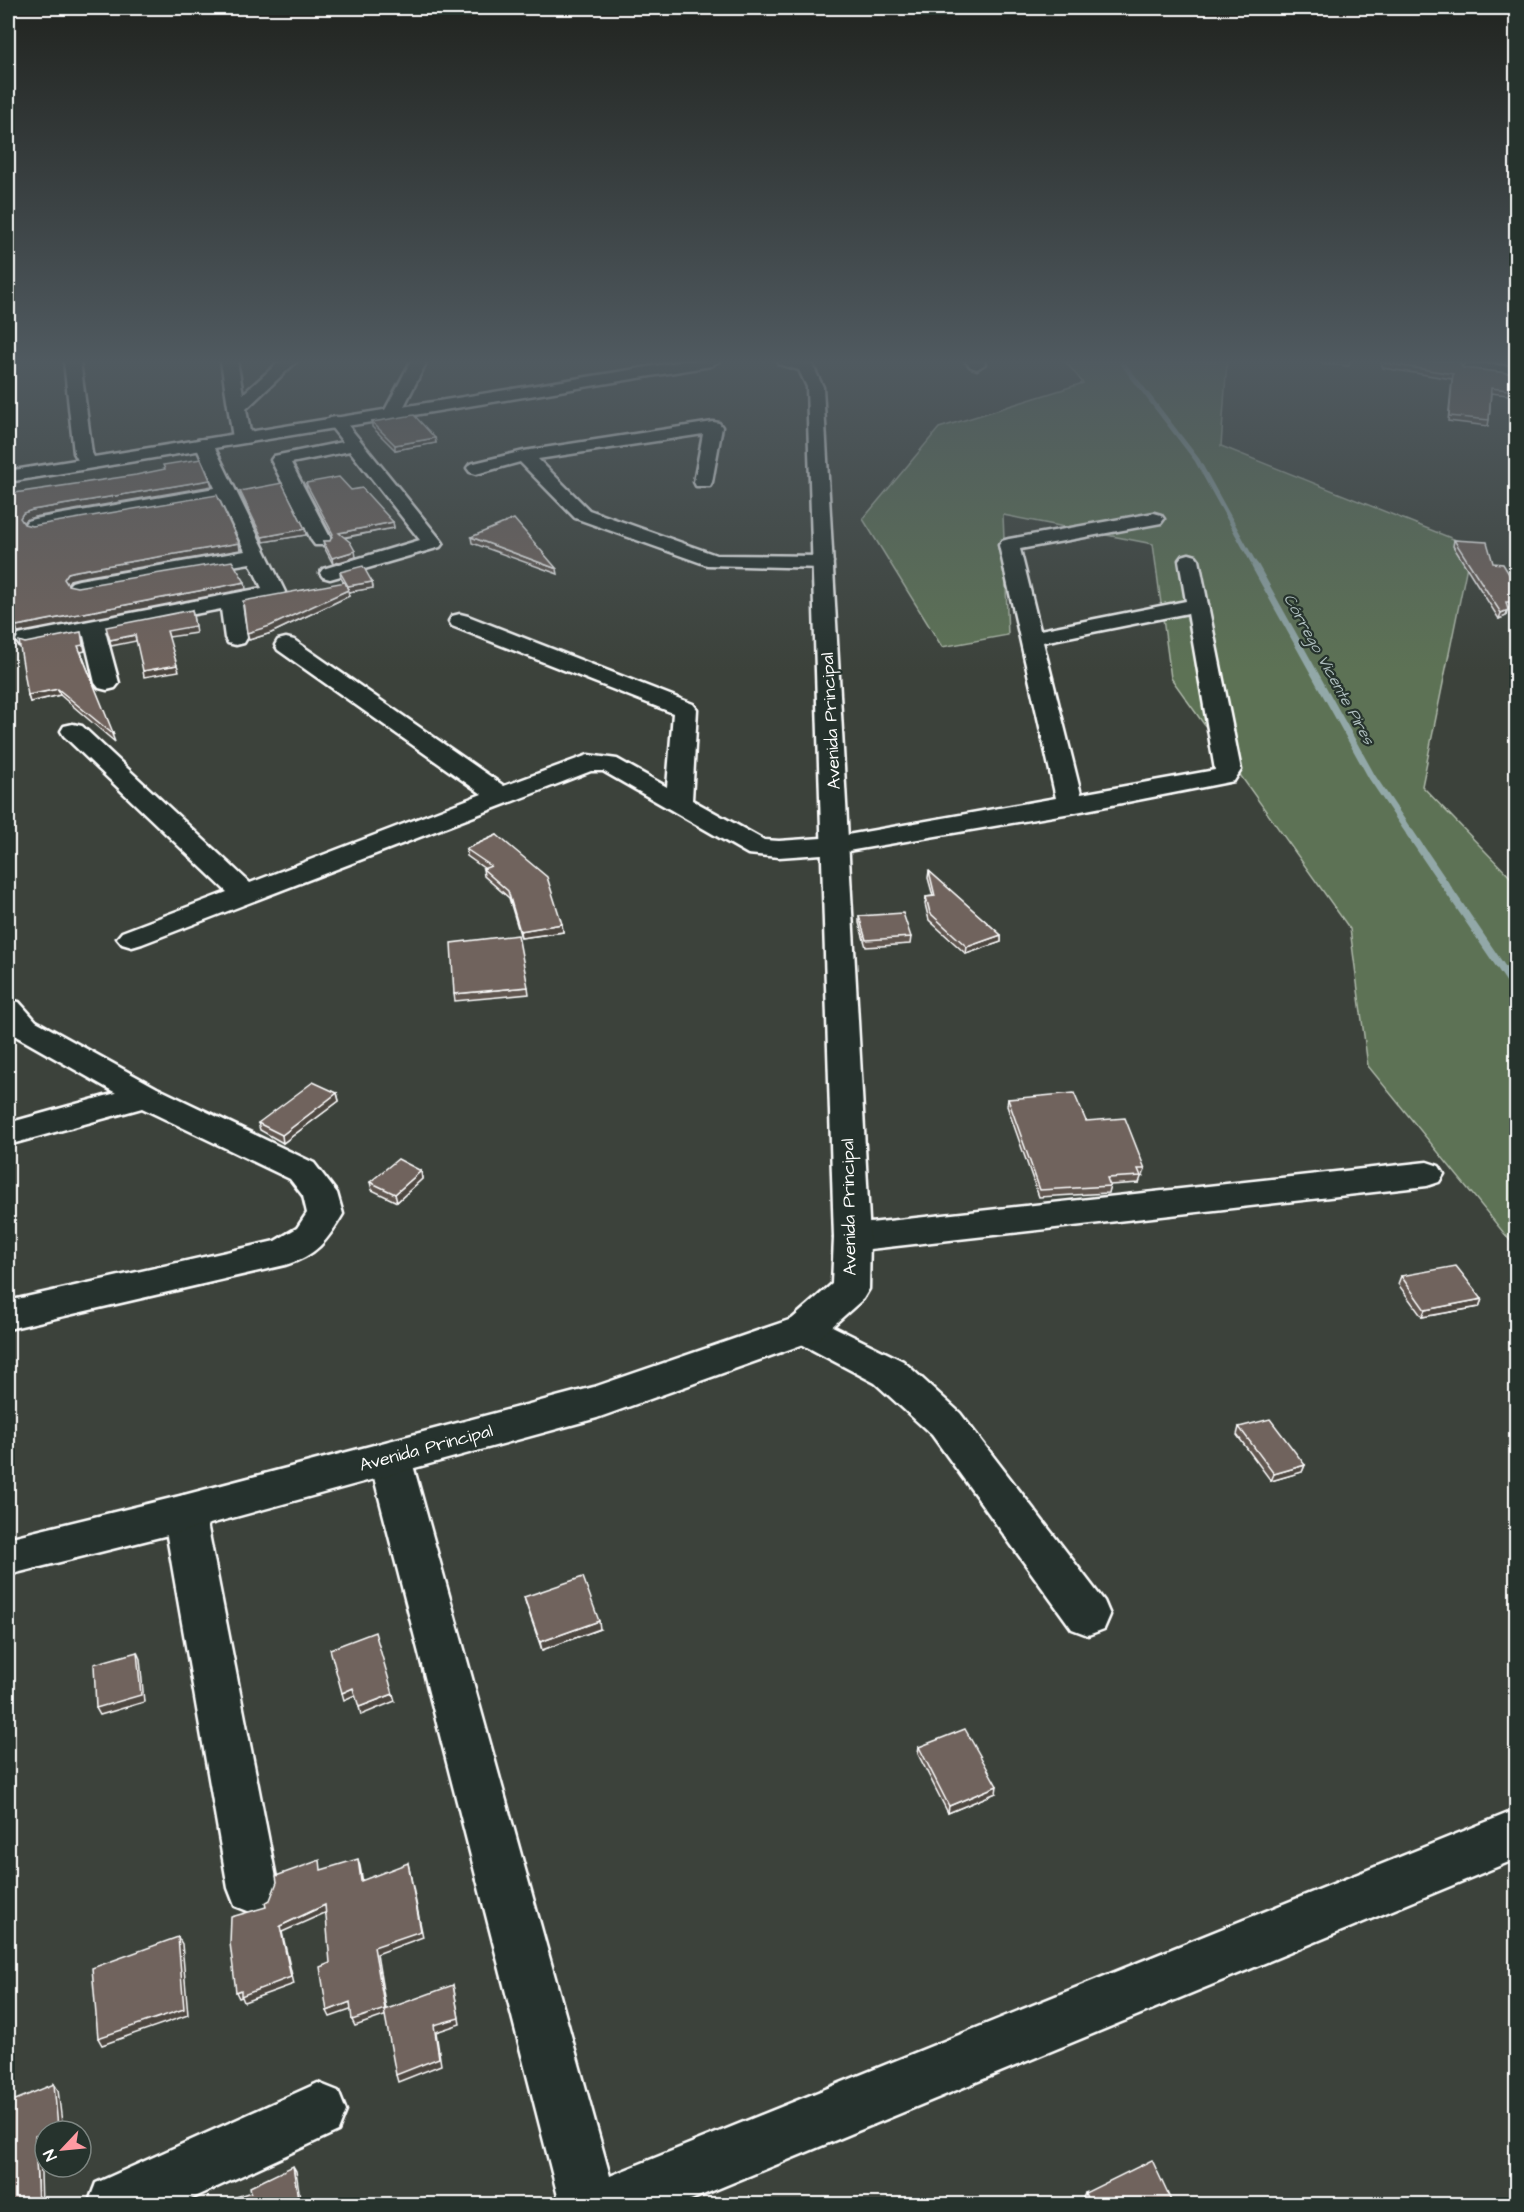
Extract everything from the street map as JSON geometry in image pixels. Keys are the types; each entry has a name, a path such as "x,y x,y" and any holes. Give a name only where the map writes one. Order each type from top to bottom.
{"street":[{"path":"8,477 81,464"},
{"path":"27,640 274,592 213,464"},
{"path":"282,464 322,541"},
{"path":"330,573 433,543 369,464"},
{"path":"476,468 491,464"},
{"path":"532,464 582,514 714,561 823,562"},
{"path":"703,482 706,464"},
{"name":"Avenida Principal","path":"8,1557 184,1513 597,1402 805,1329 850,1289 852,1238 818,464"},
{"path":"34,525 225,492"},
{"path":"1071,805 1008,545 1154,519"},
{"path":"79,586 258,555"},
{"path":"132,938 588,763 608,764 758,848 779,849 836,845 1225,776 1228,770 1189,560"},
{"path":"231,602 236,638"},
{"path":"1031,638 1197,605"},
{"path":"460,621 685,709 679,804"},
{"path":"93,629 107,683"},
{"path":"286,645 500,795"},
{"path":"73,731 246,894"},
{"path":"8,1009 25,1028 145,1096 302,1171 320,1193 325,1214 310,1237 285,1252 8,1315"},
{"path":"8,1134 145,1096"},
{"path":"852,1238 1427,1174"},
{"path":"805,1329 889,1372 946,1424 1088,1615"},
{"path":"390,1458 589,2205"},
{"path":"184,1513 253,1888"},
{"path":"612,2205 1516,1835"},
{"path":"117,2205 318,2111"}],"green space":[{"path":"909,464 1267,464 1471,546 1422,786 1516,883 1516,1248 1368,1066 1350,929 1171,678 1153,544 1003,515 1008,635 942,647 863,519"}],"building":[{"path":"203,464 210,480 32,510 23,513 20,518 24,524 32,526 217,495 239,543 76,571 68,573 64,579 68,585 77,587 232,561 245,582 16,626 10,593 8,593 8,494 136,475 165,469 163,465"},
{"path":"339,477 351,490 362,488 393,522 339,533 350,542 355,551 332,558 323,541 330,541 333,534 306,483"},
{"path":"282,483 305,529 262,537 240,491"},
{"path":"514,519 557,569 471,537"},
{"path":"1454,540 1487,542 1493,563 1503,564 1509,574 1516,574 1516,602 1506,602 1508,610 1501,613"},
{"path":"363,566 372,582 348,586 340,572"},
{"path":"345,582 348,590 270,626 247,633 243,601"},
{"path":"192,610 195,626 167,631 177,665 143,671 135,635 110,640 106,627"},
{"path":"81,632 83,645 78,646 114,735 58,689 28,695 19,641 25,643"},
{"path":"497,835 547,877 562,924 520,931 508,891 483,869 491,866 466,849"},
{"path":"929,871 1001,935 967,947 930,913 926,897 935,896"},
{"path":"903,913 911,937 866,940 859,916"},
{"path":"518,935 528,987 454,994 451,943"},
{"path":"313,1082 337,1093 282,1135 258,1123"},
{"path":"1074,1093 1086,1121 1125,1118 1145,1169 1138,1169 1141,1176 1107,1178 1110,1186 1040,1190 1008,1099"},
{"path":"398,1159 421,1171 395,1194 370,1182"},
{"path":"1456,1266 1482,1299 1425,1310 1401,1276"},
{"path":"1270,1419 1305,1465 1274,1474 1239,1427"},
{"path":"583,1577 599,1621 540,1642 524,1597"},
{"path":"375,1632 393,1694 359,1707 353,1688 342,1693 330,1649"},
{"path":"137,1652 141,1695 96,1708 94,1664"},
{"path":"965,1729 997,1786 949,1806 919,1747"},
{"path":"358,1859 361,1881 408,1863 421,1931 374,1947 385,2009 352,2020 350,2002 327,2011 320,1967 330,1963 325,1905 280,1926 291,1977 241,1996 241,1990 236,1992 230,1943 231,1917 266,1907 265,1903 270,1900 277,1882 276,1876 320,1860 321,1870"},
{"path":"178,1937 184,2009 98,2038 92,1968"},
{"path":"453,1985 459,2018 434,2025 439,2058 396,2075 384,2010"},
{"path":"54,2084 57,2119 33,2119 33,2179 37,2179 38,2205 8,2205 8,2103"},
{"path":"1152,2160 1173,2205 1090,2205 1085,2193"},
{"path":"293,2166 299,2205 234,2205 233,2198 251,2192 250,2187"}],"waterway":[{"name":"Córrego Vicente Pires","path":"1199,464 1256,567"},
{"name":"Córrego Vicente Pires","path":"1255,566 1372,777 1411,835"},
{"name":"Córrego Vicente Pires","path":"1410,833 1516,989"}]}
